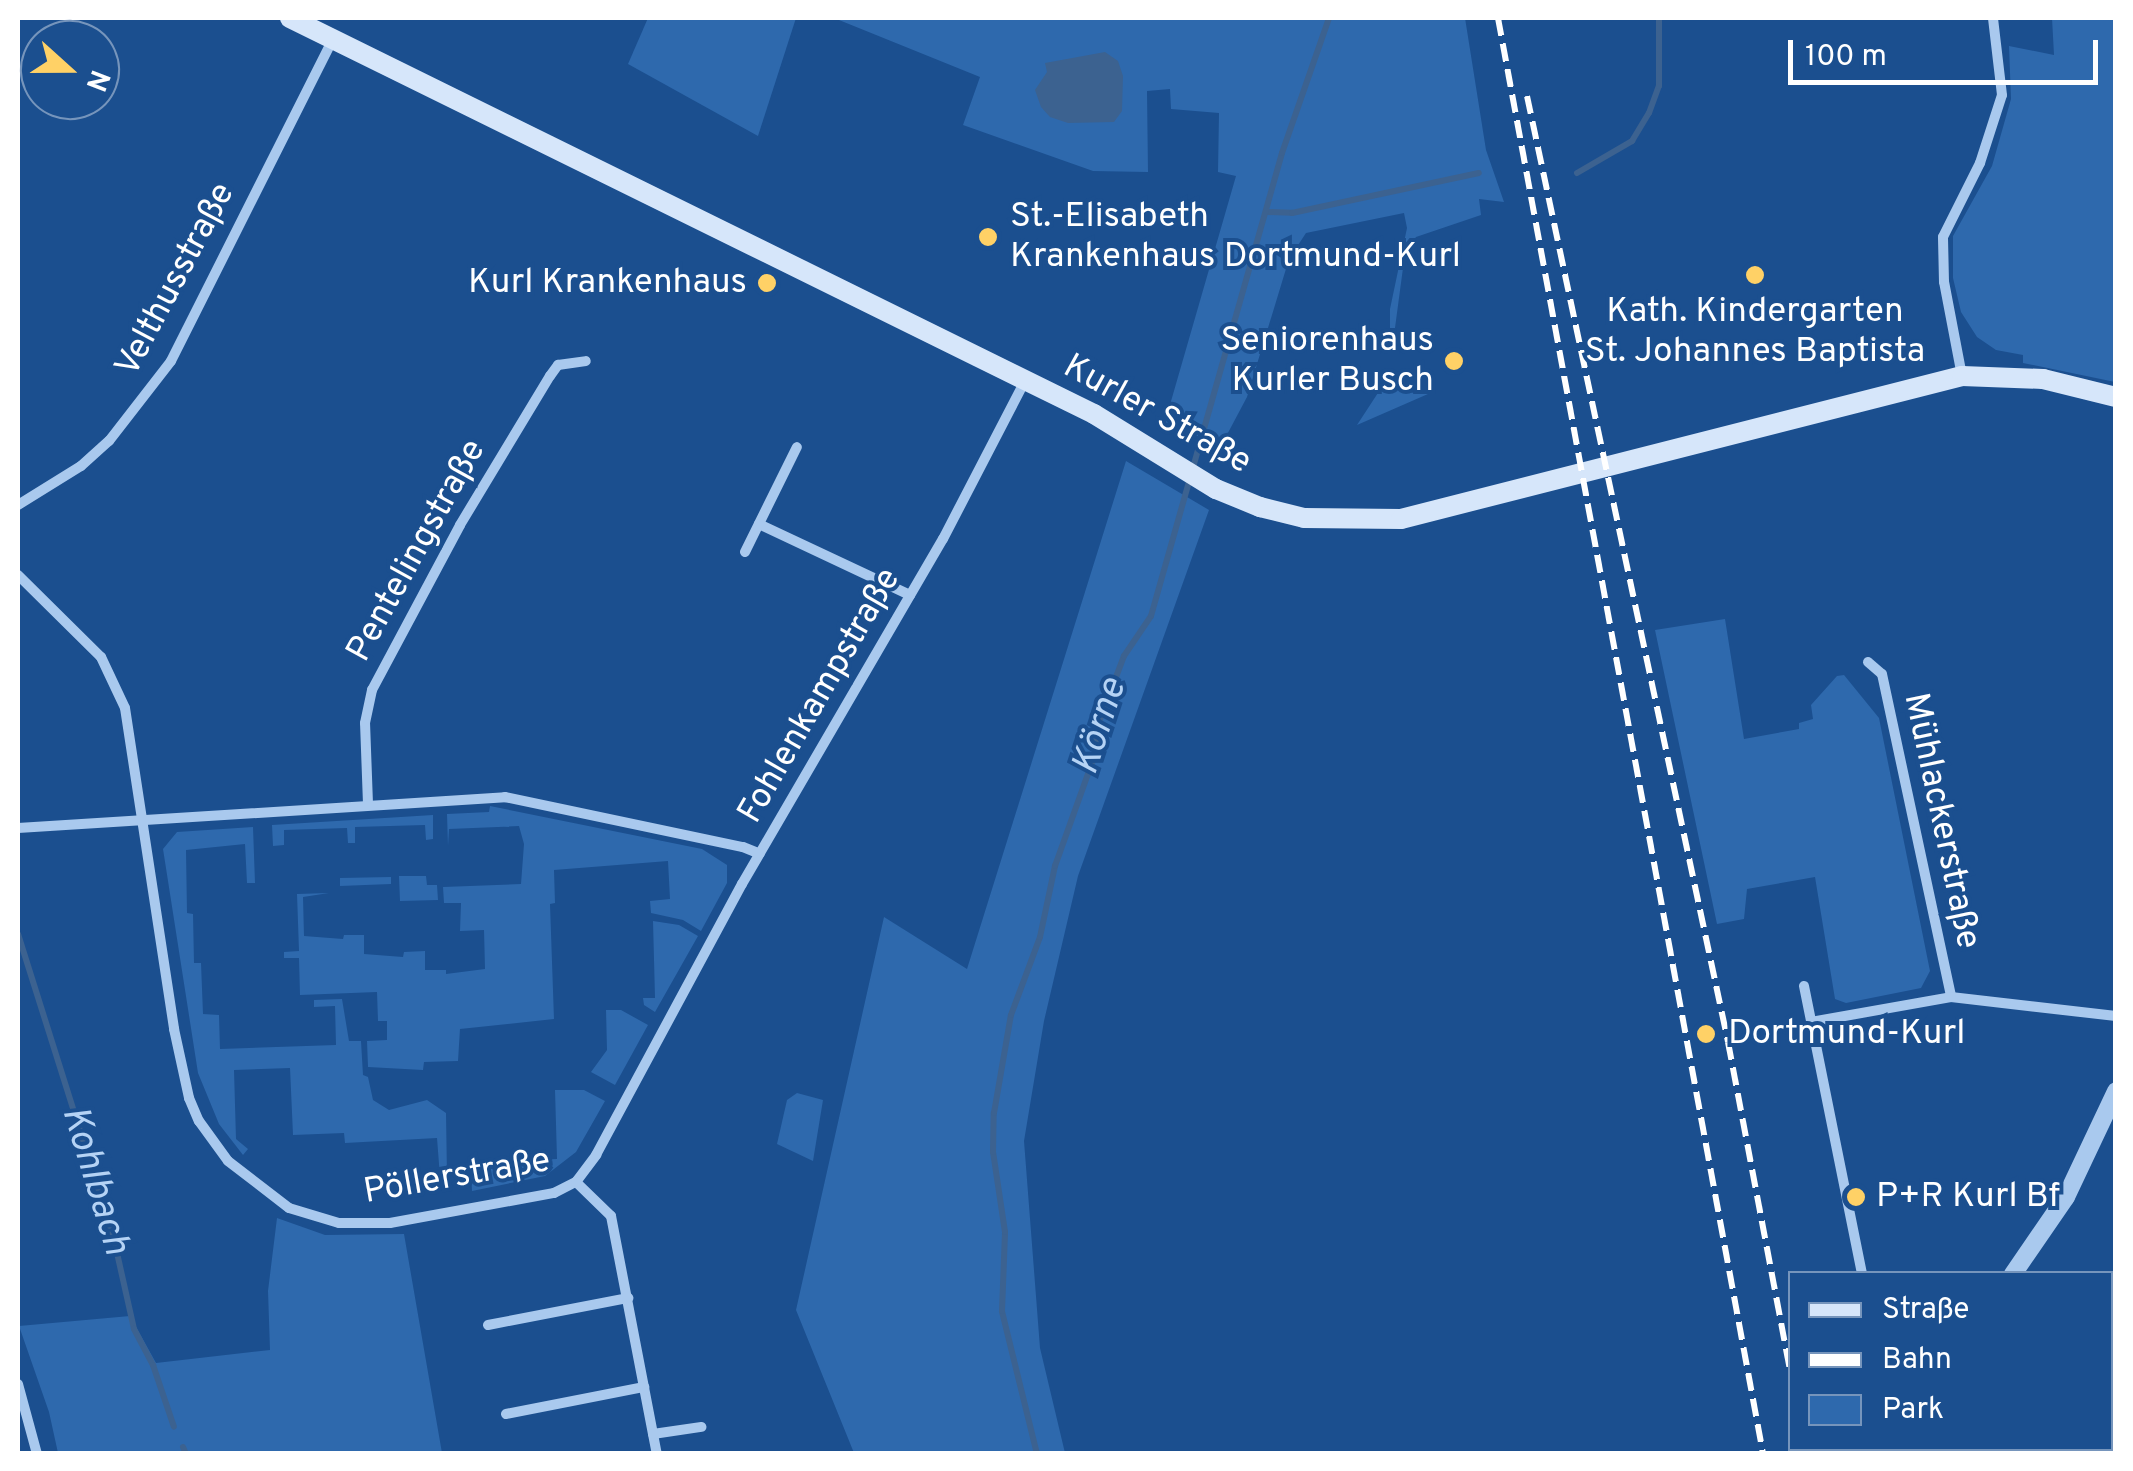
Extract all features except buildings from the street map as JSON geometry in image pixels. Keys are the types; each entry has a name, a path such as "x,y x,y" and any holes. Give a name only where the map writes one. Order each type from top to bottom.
{"main road":[{"name":"Kurler Straße","path":"290,18 1026,380 1216,489 1260,508 1304,518 1401,519 1962,376 2043,379 2116,397"}],"street":[{"path":"1962,376 1944,282 1943,237 1980,163 2002,95 1994,18"},
{"name":"Velthusstraße","path":"18,505 81,466 109,441 171,360 333,39"},
{"name":"Pentelingstraße","path":"368,804 365,723 372,690 460,525 550,376 558,366 586,361"},
{"name":"Fohlenkampstraße","path":"18,828 505,797 760,854 910,595 1026,380"},
{"path":"746,552 797,447"},
{"path":"760,524 910,595"},
{"name":"Pöllerstraße","path":"18,574 86,639 113,677 132,743 189,1098 199,1121 228,1161 262,1192 312,1217 339,1223 390,1222 554,1192 576,1182 596,1155 760,854"},
{"name":"Mühlackerstraße","path":"1868,662 1882,674 1951,997"},
{"path":"1804,986 1861,1271"},
{"name":"Mühlackerstraße","path":"1811,1022 1951,997 2116,1016"},
{"path":"2017,1271 2066,1198 2116,1091"},
{"path":"576,1182 610,1216 657,1454"},
{"path":"488,1325 628,1298"},
{"path":"18,1384 37,1454"},
{"path":"506,1414 644,1387"},
{"path":"654,1434 702,1427"}],"green space":[{"path":"648,18 796,18 758,136 628,64"},
{"path":"834,18 1465,18 1486,150 1504,202 1479,199 1481,215 1416,237 1405,253 1395,328 1390,328 1390,309 1407,228 1404,213 1306,233 1289,259 1247,397 1221,446 1165,422 1236,176 1218,172 1219,113 1171,109 1170,89 1147,91 1148,172 1093,171 963,125 980,77"},
{"path":"2052,18 2115,18 2115,382 2023,363 2023,355 1996,350 1977,337 1961,312 1953,278 1953,236 1992,166 2011,99 2009,46 2054,55"},
{"path":"1389,376 1402,383 1405,392 1428,394 1357,425"},
{"path":"1126,461 1209,510 1078,876 1044,1021 1024,1141 1040,1348 1065,1453 854,1453 796,1310 884,917 967,969"},
{"path":"1725,619 1744,739 1799,729 1799,723 1813,719 1811,705 1837,676 1844,675 1879,718 1930,971 1921,988 1846,1003 1835,999 1815,877 1747,889 1744,919 1717,924 1655,630"},
{"path":"490,806 702,849 727,865 727,883 701,931 683,920 651,913 650,901 670,899 668,861 554,870 555,903 550,904 554,1019 460,1029 458,1061 424,1062 423,1070 368,1067 367,1041 387,1040 387,1021 378,1021 377,992 300,995 299,958 284,958 284,952 299,951 297,894 329,893 303,897 304,936 343,939 344,935 364,935 364,954 403,957 404,952 425,951 425,970 446,970 446,974 485,969 484,930 460,931 461,903 444,903 443,887 521,884 524,844 519,826 449,829 448,846 447,814 489,812"},
{"path":"433,815 433,839 426,840 425,825 355,827 355,843 348,843 347,828 284,830 284,845 273,846 272,825"},
{"path":"253,827 255,883 247,883 245,844 186,850 187,913 193,914 194,963 201,963 203,1014 219,1015 220,1049 336,1045 335,1006 314,1007 314,1000 342,999 349,1041 361,1041 363,1075 368,1077 373,1100 389,1110 427,1100 446,1113 447,1176 440,1177 437,1138 345,1143 344,1133 293,1135 290,1068 234,1070 236,1139 248,1149 243,1155 219,1124 198,1073 163,849 177,832"},
{"path":"399,876 426,876 427,885 437,885 438,900 400,901"},
{"path":"391,877 391,884 340,886 340,878"},
{"path":"653,921 679,925 698,936 655,1012 644,1005 643,998 655,998"},
{"path":"606,1010 621,1010 648,1025 615,1085 591,1072 607,1050"},
{"path":"555,1090 584,1090 605,1101 576,1152 545,1176 472,1191 471,1169 502,1168 506,1161 557,1159"},
{"path":"797,1093 823,1100 813,1161 777,1144 787,1100"},
{"path":"277,1218 325,1235 404,1234 442,1453 58,1453 49,1412 19,1326 130,1316 156,1363 270,1350 268,1291"}],"shaded area":[{"path":"1105,52 1118,61 1123,76 1122,111 1114,122 1068,123 1050,117 1041,107 1035,90 1047,72 1045,63"}],"waterway":[{"name":"Körne","path":"1037,1454 1002,1311 1005,1232 993,1152 994,1113 1011,1015 1040,937 1055,866 1094,757 1099,722 1124,656 1151,616 1282,153 1329,18"},
{"path":"1577,173 1632,141 1649,113 1659,86 1659,18"},
{"path":"1268,212 1292,213 1479,173"},
{"name":"Kohlbach","path":"18,934 113,1235 134,1329 153,1365 174,1427"},
{"name":"Kohlbach","path":"183,1447 186,1454"}],"railway":[{"path":"1498,18 1763,1454"},
{"path":"1527,96 1728,1042 1788,1358"}],"place":[{"name":"St.-Elisabeth Krankenhaus Dortmund-Kurl","path":"988,237"},
{"name":"Kath. Kindergarten St. Johannes Baptista","path":"1755,275"},
{"name":"Kurl Krankenhaus","path":"767,283"},
{"name":"Seniorenhaus Kurler Busch","path":"1454,361"},
{"name":"Dortmund-Kurl","path":"1706,1034"},
{"name":"P+R Kurl Bf","path":"1856,1197"}]}
